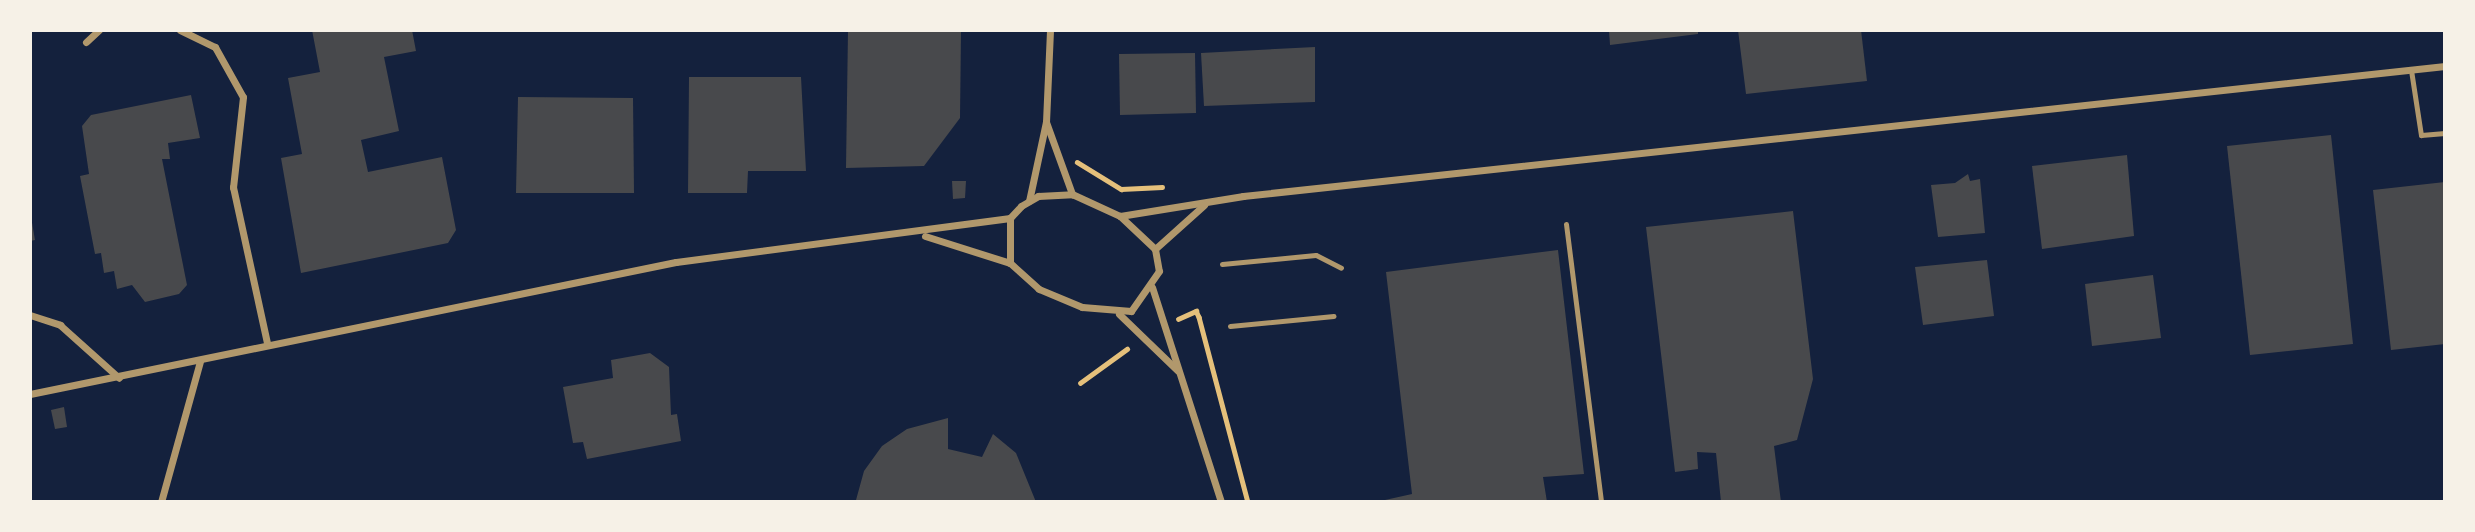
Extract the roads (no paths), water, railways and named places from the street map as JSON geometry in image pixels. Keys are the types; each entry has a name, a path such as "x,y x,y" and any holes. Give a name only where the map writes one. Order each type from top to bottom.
{"street":[{"path":"86,42 99,30"},
{"path":"180,30 215,47 243,97 233,187 267,343"},
{"path":"1029,201 1046,122 1050,30"},
{"path":"1120,216 2445,66"},
{"path":"1046,122 1072,194"},
{"path":"30,394 200,361 267,343 676,262 921,235 1010,218 1029,201 1072,194 1120,216 1155,249 1159,271 1152,287 1142,302 1119,314"},
{"path":"1155,249 1205,205"},
{"path":"1010,218 1010,263"},
{"path":"921,235 1010,263 1039,289 1119,314 1180,373"},
{"path":"1152,287 1221,502"},
{"path":"30,315 61,325 119,378"},
{"path":"161,502 200,361"}],"lane":[{"path":"2411,70 2421,135 2445,133"},
{"path":"1566,224 1601,502"},
{"path":"1222,264 1316,255 1341,268"},
{"path":"1230,326 1334,316"}]}
